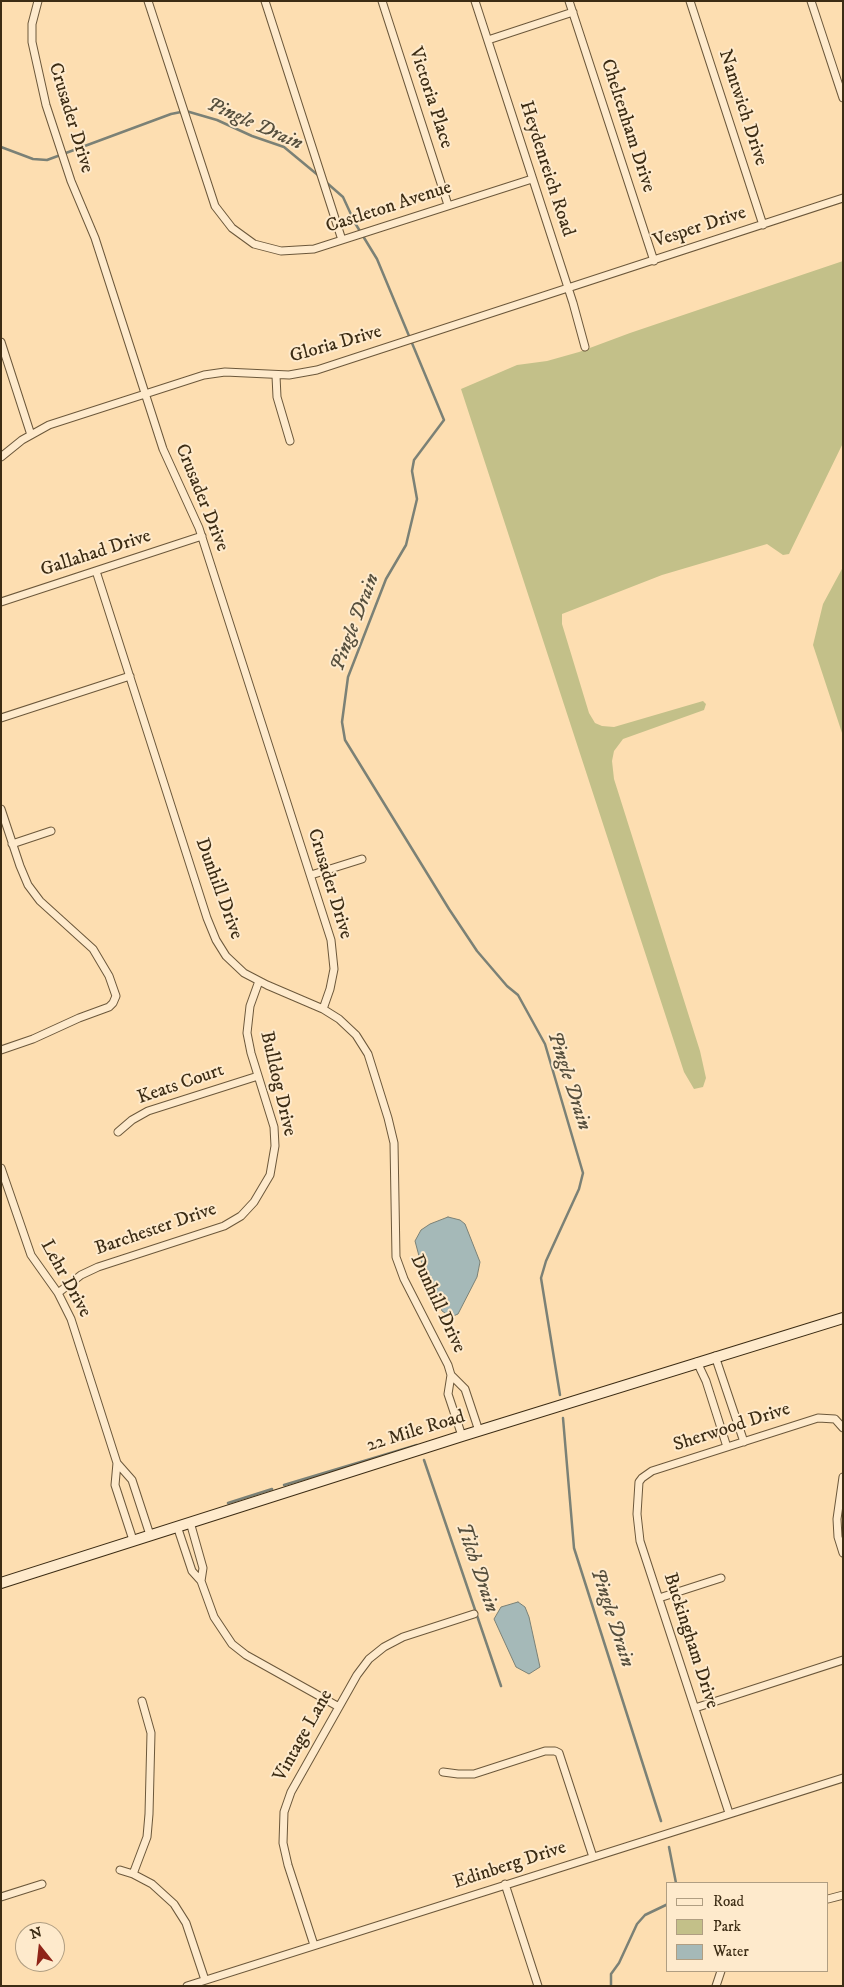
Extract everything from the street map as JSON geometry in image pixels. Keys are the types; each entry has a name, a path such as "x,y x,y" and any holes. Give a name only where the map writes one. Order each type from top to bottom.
{"street":[{"name":"Crusader Drive","path":"38,1 32,24 32,42 46,105 71,181 95,238 167,460 202,536 331,940 334,959 330,989 323,1008"},
{"name":"Castleton Avenue","path":"148,1 215,206 232,228 254,244 271,250 292,252 314,249 532,179"},
{"path":"265,1 342,240"},
{"name":"Victoria Place","path":"382,1 448,206"},
{"name":"Heydenreich Road","path":"475,1 568,289 584,347"},
{"name":"Cheltenham Drive","path":"569,1 654,261"},
{"name":"Nantwich Drive","path":"690,1 763,225"},
{"path":"811,1 843,98"},
{"path":"488,40 573,12"},
{"name":"Vesper Drive","path":"568,289 843,198"},
{"name":"Gloria Drive","path":"1,457 31,434 59,421 214,372 276,376 317,370 568,289"},
{"path":"1,342 31,434"},
{"path":"276,376 277,397 290,441"},
{"name":"Gallahad Drive","path":"1,602 202,536"},
{"name":"Dunhill Drive","path":"96,571 212,930 226,956 244,973 323,1008 348,1026 362,1043 368,1054 394,1143 395,1246 398,1262 404,1280 444,1357 451,1375 465,1389 479,1431"},
{"path":"1,718 130,676"},
{"path":"1,809 24,876 34,894 48,909 85,941 99,957 114,991 115,1000 109,1007 33,1039 1,1050"},
{"path":"12,844 51,831"},
{"path":"311,875 362,859"},
{"name":"Bulldog Drive","path":"259,981 250,1006 247,1023 249,1043 275,1137 270,1175 260,1193"},
{"name":"Keats Court","path":"118,1132 132,1120 148,1111 258,1076"},
{"name":"Lehr Drive","path":"1,1168 31,1255 58,1293 72,1319 117,1463 115,1485 133,1540"},
{"name":"Barchester Drive","path":"58,1293 81,1275 98,1267 224,1226 241,1216 260,1193"},
{"name":"22 Mile Road","path":"1,1583 715,1356 843,1318"},
{"path":"715,1356 744,1442"},
{"path":"697,1362 706,1381 727,1447"},
{"name":"Dunhill Drive","path":"451,1375 448,1394 462,1436"},
{"name":"Sherwood Drive","path":"642,1478 652,1471 818,1418 835,1419 843,1428"},
{"name":"Lehr Drive","path":"117,1463 132,1480 150,1535"},
{"path":"843,1477 837,1519 838,1537 843,1553"},
{"name":"Buckingham Drive","path":"642,1478 637,1494 638,1534 729,1813"},
{"path":"190,1522 204,1568 201,1581"},
{"path":"177,1526 192,1571 201,1581 214,1617 232,1644 246,1654 339,1706"},
{"path":"659,1598 721,1578"},
{"name":"Vintage Lane","path":"314,1945 285,1853 282,1823 291,1792 362,1667 384,1647 403,1637 474,1614"},
{"path":"695,1708 843,1660"},
{"path":"133,1874 147,1837 150,1814 151,1733 142,1701"},
{"path":"443,1772 474,1774 545,1751 555,1751 561,1757 593,1857"},
{"name":"Edinberg Drive","path":"187,1986 843,1778"},
{"path":"120,1870 133,1874 160,1889 174,1904 186,1923 205,1980"},
{"path":"1,1897 42,1884"},
{"path":"505,1884 538,1986"},
{"path":"829,1899 843,1895"},
{"path":"716,1986 721,1972"}],"green space":[{"path":"843,261 843,443 789,554 783,555 767,544 662,575 562,614 562,624 589,713 595,723 614,727 703,701 706,704 704,710 623,739 614,751 612,761 614,779 700,1051 706,1078 703,1087 694,1089 684,1072 461,389 517,365 547,361 579,352"},
{"path":"843,567 843,736 813,645 823,604"}],"water":[{"path":"448,1217 460,1220 465,1224 480,1262 477,1277 458,1314 451,1317 442,1311 419,1256 415,1241 421,1230 430,1224"},
{"path":"518,1602 525,1607 529,1617 540,1667 529,1674 516,1667 494,1619 501,1607"}],"waterway":[{"name":"Pingle Drain","path":"1,147 33,159 47,160 171,114 186,111 217,120 252,136 284,147 319,176"},
{"name":"Pingle Drain","path":"327,183 343,197 355,223 377,259 444,420 414,460 412,471 417,499 406,545 386,579 348,677 342,722 345,740 449,909 477,951 507,986 518,995 545,1044 583,1173 579,1189 546,1261 541,1278 560,1395"},
{"name":"Pingle Drain","path":"563,1418 574,1548 661,1821"},
{"name":"Tilch Drain","path":"284,1485 417,1445"},
{"name":"Tilch Drain","path":"424,1460 501,1686"},
{"name":"Tilch Drain","path":"228,1503 272,1489"},
{"name":"Pingle Drain","path":"669,1847 676,1882"},
{"name":"Pingle Drain","path":"611,1986 611,1974 619,1963 637,1924 645,1915 666,1905"}]}
